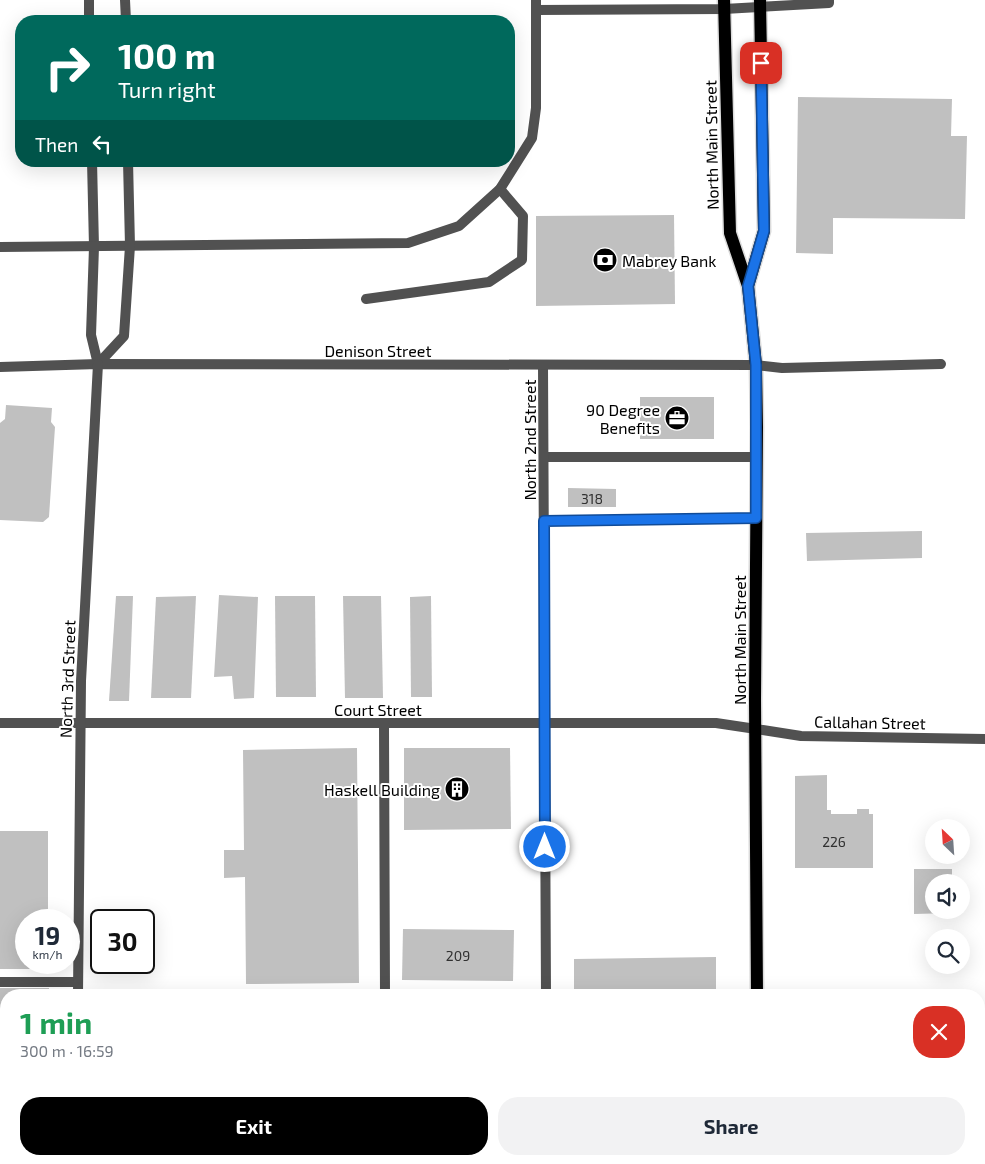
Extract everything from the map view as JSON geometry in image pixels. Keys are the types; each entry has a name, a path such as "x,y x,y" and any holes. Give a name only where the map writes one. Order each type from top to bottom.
{"main road":[{"name":"North Main Street","path":"748,286 764,231 760,3"},
{"name":"North Main Street","path":"724,4 730,233 748,286 756,365 755,630 758,989"}],"street":[{"path":"89,0 89,15"},
{"path":"125,0 126,15"},
{"path":"515,165 532,138 536,108 536,5 829,3 829,0"},
{"name":"North 3rd Street","path":"78,989 81,681 98,364 91,335 94,247 92,167"},
{"path":"98,364 124,336 130,246 128,167"},
{"path":"0,247 408,243 459,226 500,189 514,167"},
{"path":"366,298 489,282 522,260 523,216 500,189"},
{"name":"Denison Street","path":"0,366 98,364 756,365 782,368 941,364"},
{"name":"North 2nd Street","path":"543,365 546,989"},
{"path":"544,457 757,457"},
{"path":"544,521 756,518"},
{"name":"Court Street","path":"0,723 716,723 756,729"},
{"path":"384,724 385,989"},
{"name":"Callahan Street","path":"756,729 801,736 985,739"},
{"path":"0,982 78,982"}],"building":[{"path":"798,97 952,99 951,136 967,136 965,219 833,218 833,254 796,253"},
{"name":"Mabrey Bank","path":"674,215 675,304 536,306 536,216"},
{"name":"90 Degree Benefits","path":"640,397 714,397 714,439 640,439"},
{"path":"6,405 52,408 51,422 55,427 49,517 43,522 0,520 0,423 5,419"},
{"path":"568,488 616,489 616,507 568,507"},
{"path":"922,531 922,558 807,561 806,533"},
{"path":"219,595 258,597 254,698 234,699 232,676 214,677"},
{"path":"116,596 133,596 129,701 109,701"},
{"path":"196,596 191,698 151,698 156,597"},
{"path":"275,596 315,596 316,697 276,697"},
{"path":"343,596 381,596 383,698 345,698"},
{"path":"431,596 432,697 411,697 410,597"},
{"path":"357,748 359,983 246,984 245,877 224,878 224,850 244,850 243,750"},
{"name":"Haskell Building","path":"404,748 510,748 511,829 404,830"},
{"path":"827,775 827,810 831,810 831,814 857,814 857,809 869,809 869,814 873,814 873,868 795,868 795,776"},
{"path":"0,831 48,831 48,909 15,909 15,969 0,969"},
{"path":"914,869 952,869 952,874 925,874 925,914 914,914"},
{"path":"403,929 514,930 513,981 402,980"},
{"path":"716,957 716,989 574,989 574,959"},
{"path":"0,988 49,988 49,989"}],"place":[{"name":"Mabrey Bank","path":"605,260"},
{"name":"90 Degree Benefits","path":"677,418"},
{"name":"Haskell Building","path":"457,789"}],"route":[{"path":"545,847 544,521 756,518 756,365 748,286 764,231 761,63"}]}
